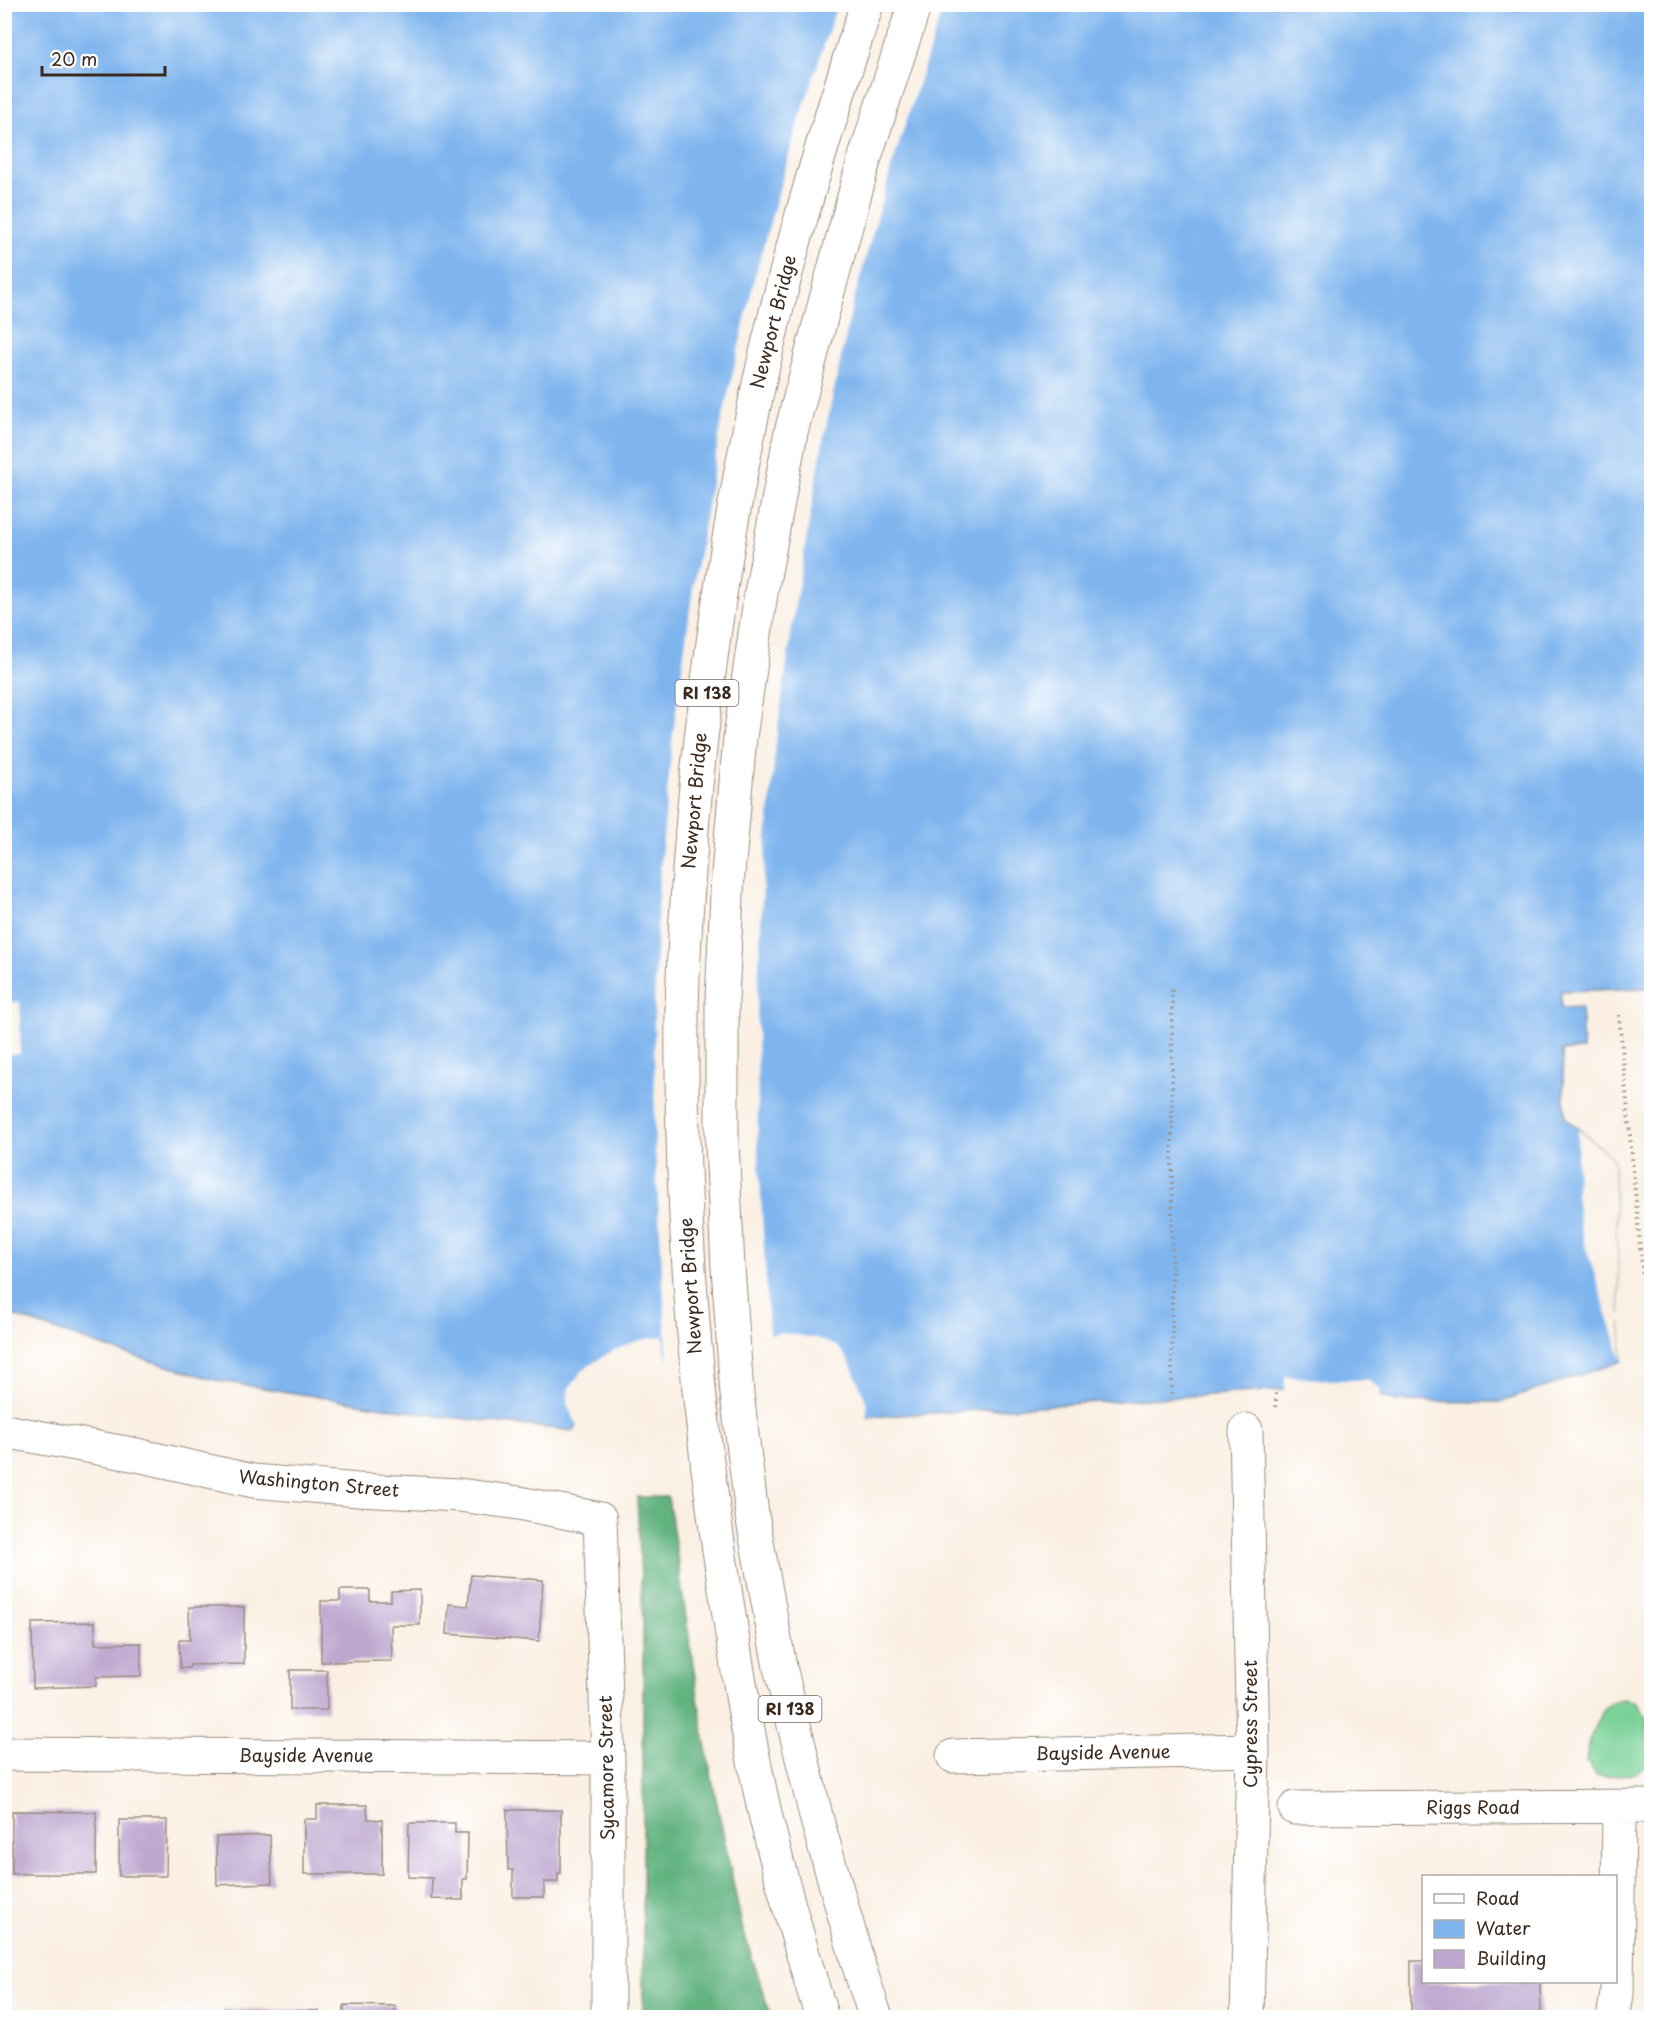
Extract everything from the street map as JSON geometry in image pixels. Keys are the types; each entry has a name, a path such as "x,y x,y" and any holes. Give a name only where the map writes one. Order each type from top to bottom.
{"main road":[{"name":"Newport Bridge","path":"822,2018 805,1964 764,1810 737,1667 714,1515 699,1400 690,1281 684,1150 682,1010 688,882 700,736 721,592 756,396 782,283 814,168 867,4"},
{"name":"RI 138","path":"876,2018 817,1820 780,1666 752,1515 737,1394 722,1144 722,999 728,874 740,737 760,593 791,432 825,299 866,158 915,4"},
{"name":"Cypress Street","path":"1246,1430 1253,1750 1246,2018"},
{"name":"Washington Street","path":"4,1431 137,1455 253,1481 358,1490 459,1495 519,1503 600,1519"},
{"name":"Sycamore Street","path":"600,1519 608,1758 608,2018"},
{"name":"Bayside Avenue","path":"953,1756 1253,1750"},
{"name":"Bayside Avenue","path":"4,1754 608,1758"},
{"name":"Riggs Road","path":"1295,1808 1620,1808 1652,1806"},
{"path":"1613,2018 1617,1994 1620,1808"}],"path":[{"path":"1172,990 1172,1396"},
{"path":"1619,1015 1652,1377"}],"green space":[{"path":"637,1497 668,1497 705,1744 742,1927 771,2017 643,2017 643,1620"},
{"path":"1624,1699 1636,1702 1646,1717 1648,1763 1636,1774 1597,1776 1586,1762 1593,1731 1604,1710 1615,1701"}],"water":[{"path":"5,5 1651,5 1651,988 1561,991 1561,1008 1581,1007 1583,1050 1562,1051 1565,1117 1613,1159 1622,1361 1501,1402 1398,1401 1361,1391 1285,1390 867,1417 809,1375 774,1365 622,1368 594,1400 574,1431 440,1416 219,1381 117,1351 5,1313"}],"pier":[{"path":"837,5 944,5 892,165 852,306 823,441 796,599 776,741 763,881 757,1006 758,1146 769,1334 783,1333 816,1338 838,1347 849,1361 859,1384 867,1404 867,1417 865,1419 807,1378 773,1368 623,1371 596,1401 579,1428 567,1404 569,1388 585,1368 612,1351 637,1341 663,1336 668,1366 655,1150 654,1010 659,880 673,733 693,588 721,425 755,276 794,137"},
{"path":"8,1002 20,1002 20,1054 5,1054 5,1021 8,1020"},
{"path":"1578,1129 1613,1159 1622,1361 1580,1228 1576,1192"},
{"path":"1285,1376 1326,1380 1368,1380 1381,1390 1379,1399 1361,1394 1285,1393"}],"building":[{"path":"471,1575 543,1580 539,1641 447,1634 449,1604 468,1606"},
{"path":"340,1590 370,1590 370,1601 391,1601 391,1591 420,1590 420,1625 391,1625 392,1661 321,1662 321,1601 340,1601"},
{"path":"189,1607 244,1607 244,1664 190,1665 189,1668 180,1668 179,1640 190,1640"},
{"path":"95,1622 95,1644 141,1643 141,1676 96,1677 96,1686 33,1688 32,1623"},
{"path":"290,1670 327,1670 327,1710 290,1710"},
{"path":"317,1805 367,1805 368,1819 382,1820 382,1874 304,1874 304,1819 317,1819"},
{"path":"507,1810 561,1810 561,1873 558,1873 558,1882 544,1882 544,1897 513,1897 513,1870 508,1870"},
{"path":"12,1811 96,1812 96,1874 12,1874"},
{"path":"119,1820 167,1820 166,1876 119,1876"},
{"path":"409,1823 455,1823 455,1833 468,1833 467,1879 463,1879 463,1900 431,1899 432,1878 408,1877"},
{"path":"270,1835 272,1883 217,1885 216,1837"},
{"path":"1411,1961 1422,1961 1422,1983 1540,1983 1541,2018 1411,2018"},
{"path":"344,2005 395,2006 395,2018 344,2018"},
{"path":"223,2009 319,2011 319,2018 223,2018"}]}
